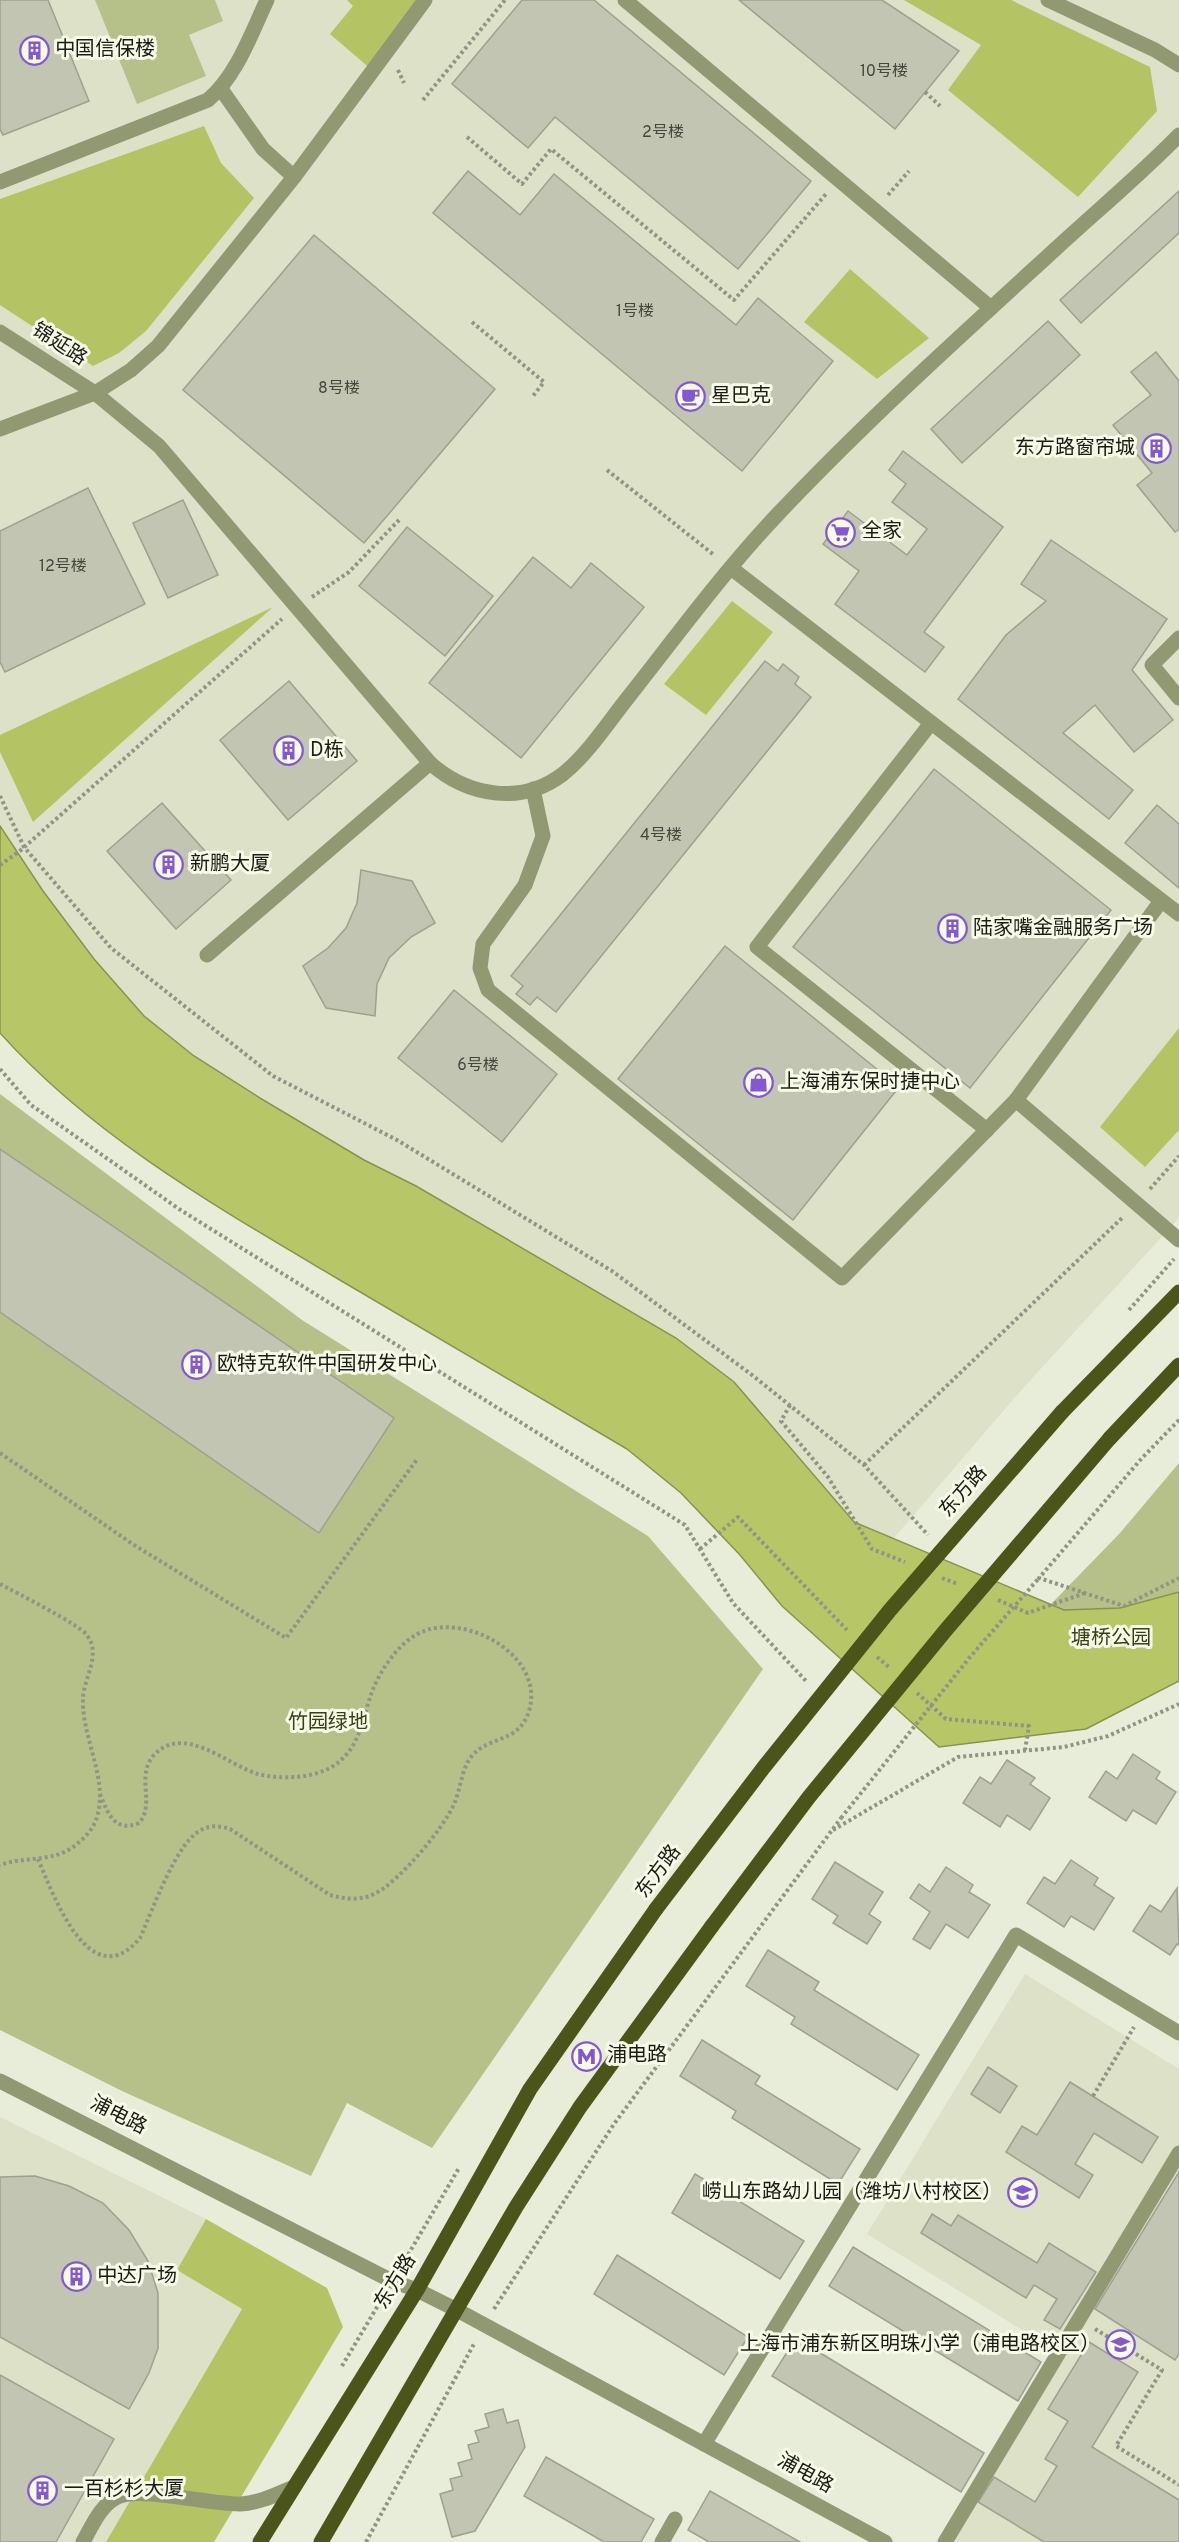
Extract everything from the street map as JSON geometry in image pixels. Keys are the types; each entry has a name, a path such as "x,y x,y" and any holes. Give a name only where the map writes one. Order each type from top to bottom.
{"main road":[{"name":"东方路","path":"260,2542 417,2290 530,2089 656,1910 764,1767 890,1610 1062,1412 1179,1292"},
{"path":"321,2542 516,2207 580,2107 809,1797 945,1631 1110,1438 1179,1365"}],"street":[{"path":"0,182 208,100 221,89 267,0"},
{"path":"0,429 95,393 131,370 158,346 294,177 425,0"},
{"path":"625,0 991,308"},
{"path":"1048,0 1155,50 1179,65"},
{"path":"221,89 263,149 294,177"},
{"name":"锦延路","path":"0,332 95,393 159,446 430,763 448,779 476,790 506,795 533,789 562,774 585,751 731,568 778,514 837,454 991,308 1179,135"},
{"path":"731,568 1179,914"},
{"path":"1179,638 1152,666 1179,698"},
{"path":"931,723 757,946 987,1130"},
{"path":"207,955 430,763"},
{"path":"533,789 543,836 525,885 483,944 480,968 488,990 842,1278 1016,1100 1161,901"},
{"path":"1016,1100 1179,1240"},
{"path":"704,2444 1016,1935 1143,2011 1177,2027"},
{"name":"浦电路","path":"0,2081 392,2282 417,2290 484,2324 885,2542"},
{"path":"945,2542 1179,2153"},
{"path":"82,2542 102,2509 120,2496 142,2494 242,2504 264,2499 294,2487"},
{"path":"662,2542 675,2519"}],"path":[{"path":"423,100 505,0"},
{"path":"925,92 940,106"},
{"path":"467,137 522,184 551,149 734,300 838,180"},
{"path":"875,210 909,171"},
{"path":"472,322 544,382 533,396"},
{"path":"607,470 731,568"},
{"path":"0,864 23,848 296,607 349,572 399,520"},
{"path":"0,796 23,848 111,948 273,1076 398,1140 612,1271 790,1405 864,1465 928,1536"},
{"path":"0,1070 31,1105 180,1209 685,1524 733,1603 807,1682"},
{"path":"864,1465 1136,1204 1179,1156"},
{"path":"790,1405 781,1420 828,1477 872,1549 914,1566"},
{"path":"366,2542 484,2324 614,2124 841,1818 970,1658 1142,1458 1179,1420"},
{"path":"0,1453 134,1545 286,1638 418,1458"},
{"path":"935,1575 966,1587"},
{"path":"1039,1578 1124,1606 1179,1578"},
{"path":"0,1584 86,1632 93,1647 83,1699 100,1794 112,1820 120,1826 139,1823 148,1807 145,1781 147,1767 153,1756 164,1747 176,1744 204,1747 256,1773 280,1777 323,1771 341,1761 362,1729 371,1693 378,1677 413,1636 427,1630 460,1629 494,1641 522,1665 531,1696 530,1710 523,1724 514,1734 481,1749 471,1757 455,1803 440,1830 388,1885 374,1894 345,1899 330,1895 230,1829 217,1825 202,1829 184,1845 140,1938 131,1948 116,1954 100,1954 84,1946 62,1913 38,1859"},
{"path":"987,1596 1028,1612 1085,1593"},
{"path":"830,1832 958,1757 1064,1747 1108,1736 1179,1704"},
{"path":"0,1865 14,1860 58,1855 76,1845 90,1831 98,1814 100,1794"},
{"path":"1093,2096 1143,2011"},
{"path":"1079,2319 1162,2370 1116,2446 1179,2485"}],"shaded area":[{"path":"0,0 1179,0 1179,1218 1025,1386 894,1538 854,1522 734,1382 676,1338 416,1186 364,1160 194,1056 144,1016 94,959 43,891 0,826"},
{"path":"347,0 425,0 373,71 330,34 353,6"},
{"path":"904,0 1011,0 1150,67 1157,111 1078,197 948,90 981,45"},
{"path":"204,126 221,163 254,198 146,331 119,353 93,366 0,305 0,199"},
{"path":"850,269 929,338 877,379 804,322"},
{"path":"732,601 773,632 706,715 664,684"},
{"path":"273,607 33,822 0,752 0,735"},
{"path":"0,826 43,891 94,959 144,1016 194,1056 364,1160 416,1186 676,1338 734,1382 854,1522 1064,1610 1120,1608 1179,1592 1179,1681 1086,1729 939,1747 782,1606 740,1555 681,1493 627,1449 200,1196 115,1137 74,1105 36,1070 0,1033"},
{"path":"1179,1028 1179,1130 1145,1167 1100,1127"},
{"path":"1025,1974 1179,2069 1179,2542 958,2542 948,2537 1059,2353 867,2234"},
{"path":"0,2117 206,2219 177,2270 242,2309 106,2542 0,2542"},
{"path":"206,2219 327,2288 343,2327 214,2542 106,2542 242,2309 177,2270"}],"green space":[{"path":"95,0 215,0 223,21 189,35 206,76 137,104"},
{"name":"竹园绿地","path":"0,1094 302,1320 648,1536 763,1669 432,2148 347,2103 311,2176 122,2091 0,2030"},
{"name":"塘桥公园","path":"1179,1463 1179,1681 1086,1729 939,1747 925,1734 1120,1533"}],"building":[{"name":"中国信保楼","path":"0,0 48,0 89,101 3,135 0,129"},
{"path":"522,0 594,0 811,181 738,269 555,117 528,148 452,84"},
{"path":"739,0 882,0 959,51 895,129"},
{"path":"468,171 520,215 554,174 736,325 758,298 833,361 742,471 433,213"},
{"path":"1179,191 1179,233 1081,323 1060,300"},
{"path":"314,235 495,389 364,543 183,390"},
{"path":"1048,321 1080,355 962,463 931,429"},
{"name":"东方路窗帘城","path":"1156,352 1179,381 1179,529 1175,532 1137,485 1152,473 1113,425 1151,395 1131,372"},
{"path":"903,451 1003,527 924,632 944,647 925,672 835,604 859,571 823,544 848,511 907,555 927,529 892,502 906,484 889,470"},
{"path":"88,488 145,604 5,672 0,662 0,531"},
{"path":"183,500 218,575 168,598 133,523"},
{"path":"407,527 493,596 445,656 359,586"},
{"path":"1051,540 1167,619 1132,670 1173,720 1134,752 1095,705 1063,733 1133,790 1109,819 958,699 1006,635 1046,601 1021,584"},
{"path":"533,557 571,588 591,563 644,607 521,758 429,683"},
{"path":"765,661 778,671 783,664 799,677 795,684 811,697 556,1012 537,997 530,1005 516,994 523,986 511,976"},
{"name":"D栋","path":"289,681 357,761 288,820 220,740"},
{"name":"陆家嘴金融服务广场","path":"934,769 1111,910 970,1088 793,947"},
{"name":"新鹏大厦","path":"162,803 231,880 176,929 107,851"},
{"path":"1157,805 1179,824 1179,888 1125,843"},
{"path":"361,870 412,881 435,923 411,937 389,958 377,984 375,1016 326,1008 303,966 328,948 346,928 357,903"},
{"name":"上海浦东保时捷中心","path":"725,946 899,1087 793,1220 618,1079"},
{"path":"454,990 557,1074 502,1142 398,1058"},
{"name":"欧特克软件中国研发中心","path":"0,1149 394,1418 319,1533 0,1312"},
{"path":"1133,1754 1160,1772 1156,1779 1176,1792 1156,1824 1133,1810 1126,1821 1089,1797 1106,1771 1117,1779"},
{"path":"1007,1760 1035,1778 1030,1784 1050,1798 1030,1830 1007,1815 1000,1827 963,1803 980,1777 991,1784"},
{"path":"1071,1860 1098,1878 1094,1885 1114,1898 1094,1930 1071,1916 1064,1927 1027,1903 1044,1877 1055,1884"},
{"path":"835,1862 883,1892 869,1914 881,1922 867,1944 833,1923 838,1916 812,1899"},
{"path":"946,1867 973,1885 969,1892 990,1905 968,1938 946,1924 930,1949 913,1939 930,1912 910,1898 919,1884 930,1892"},
{"path":"1177,1888 1179,1945 1177,1944 1170,1955 1133,1931 1150,1905 1161,1912"},
{"path":"768,1950 819,1982 814,1990 919,2055 897,2090 791,2024 795,2017 746,1986"},
{"path":"702,2040 760,2076 755,2084 860,2149 838,2184 732,2118 736,2111 680,2076"},
{"path":"988,2067 1017,2086 1000,2113 971,2094"},
{"path":"1070,2082 1158,2137 1142,2163 1094,2133 1075,2164 1093,2175 1079,2198 1006,2152 1022,2126 1037,2135"},
{"path":"1179,2172 1179,2354 1175,2360 1095,2309"},
{"path":"695,2174 804,2241 780,2279 672,2213"},
{"name":"中达广场","path":"35,2176 69,2186 103,2203 129,2230 148,2261 158,2293 158,2348 149,2373 129,2409 0,2337 0,2177"},
{"path":"932,2214 951,2226 958,2215 1037,2263 1049,2243 1096,2272 1060,2329 1044,2320 1057,2299 1034,2285 1026,2298 921,2233"},
{"path":"853,2247 1041,2362 1018,2401 829,2286"},
{"path":"617,2255 748,2337 724,2375 594,2294"},
{"path":"796,2338 984,2453 961,2492 772,2376"},
{"path":"1089,2342 1138,2372 1092,2447 1179,2500 1179,2542 1044,2542 978,2502 994,2477 1035,2502 1057,2466 1045,2459 1068,2421 1048,2409"},
{"name":"一百杉杉大厦","path":"0,2375 114,2439 56,2542 0,2542"},
{"path":"503,2409 507,2423 518,2420 525,2447 475,2531 452,2537 440,2494 453,2490 450,2479 462,2476 458,2463 472,2459 468,2445 479,2442 475,2431 489,2427 485,2414"},
{"path":"546,2457 654,2519 641,2542 604,2542 524,2496"},
{"path":"710,2491 800,2542 709,2542 688,2530"}],"place":[{"name":"中国信保楼","path":"34,50"},
{"name":"星巴克","path":"690,397"},
{"name":"东方路窗帘城","path":"1156,449"},
{"name":"全家","path":"841,532"},
{"name":"D栋","path":"289,751"},
{"name":"新鹏大厦","path":"169,865"},
{"name":"陆家嘴金融服务广场","path":"952,929"},
{"name":"上海浦东保时捷中心","path":"759,1083"},
{"name":"欧特克软件中国研发中心","path":"196,1365"},
{"name":"浦电路","path":"586,2056"},
{"name":"崂山东路幼儿园（潍坊八村校区）","path":"1023,2193"},
{"name":"中达广场","path":"76,2277"},
{"name":"上海市浦东新区明珠小学（浦电路校区）","path":"1121,2345"},
{"name":"一百杉杉大厦","path":"43,2490"}]}
